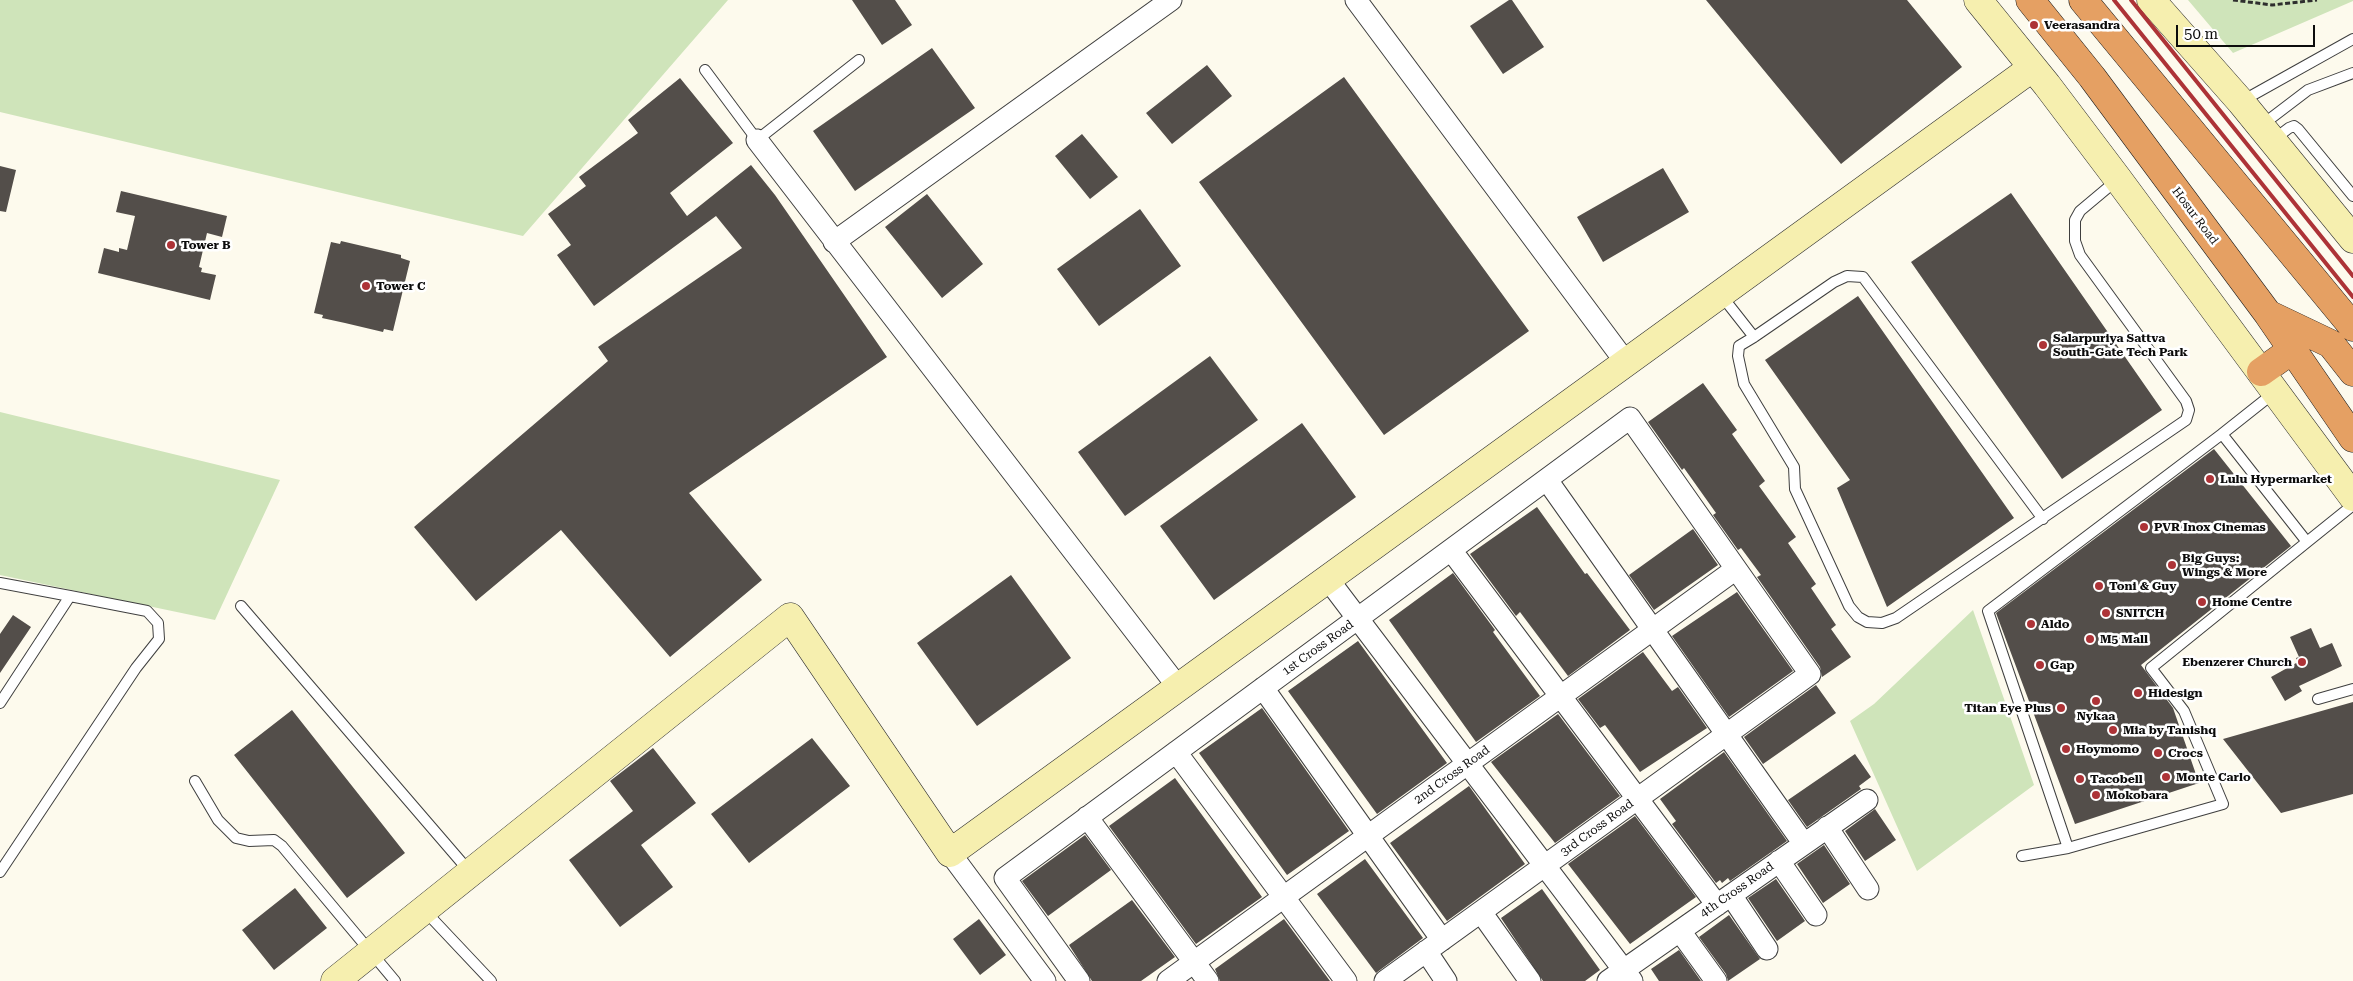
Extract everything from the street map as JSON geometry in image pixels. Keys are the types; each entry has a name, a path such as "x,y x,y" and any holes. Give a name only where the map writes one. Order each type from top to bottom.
{"highway":[{"name":"Hosur Road","path":"2030,0 2064,42 2268,314 2353,438"},
{"path":"2064,42 2089,9 2353,327"},
{"path":"2268,314 2331,344 2353,372"},
{"path":"2268,382 2292,350"}],"street":[{"path":"834,242 1171,0"},
{"path":"1978,0 2118,179 2353,497"},
{"path":"2151,0 2241,102 2353,239"},
{"path":"1359,1 1627,364"},
{"path":"950,853 1327,578 1627,364 2032,68"},
{"path":"757,140 1178,687"},
{"name":"1st Cross Road","path":"1079,981 1005,878 1630,418 1736,569"},
{"path":"1546,480 1804,844"},
{"path":"1451,550 1637,799 1767,949"},
{"name":"2nd Cross Road","path":"1168,981 1736,569"},
{"name":"3rd Cross Road","path":"1385,981 1810,674 1736,569"},
{"path":"1327,578 1544,866 1621,977"},
{"path":"335,981 790,617 950,853 1045,981"},
{"path":"1263,688 1368,836 1434,946 1446,981"},
{"path":"1176,752 1346,981"},
{"name":"4th Cross Road","path":"1621,977 1680,931 1866,800"},
{"path":"1087,817 1208,981"},
{"path":"1827,828 1868,889"},
{"path":"1779,861 1816,915"},
{"path":"1481,912 1530,981"},
{"path":"1680,931 1716,981"}],"lane":[{"path":"2241,102 2353,39"},
{"path":"705,70 757,140 860,60"},
{"path":"2267,133 2308,90 2353,73"},
{"path":"2267,133 2289,128 2298,129 2353,196"},
{"path":"2043,519 1863,277 1847,276 1834,282 1740,346 1738,356 1744,384 1794,467 1795,489 1849,606 1858,617 1867,622 1882,623 1896,618 2043,519 2186,420 2189,410 2186,400 2080,255 2075,241 2075,220 2080,211 2118,179"},
{"path":"1720,296 1754,337"},
{"path":"2068,848 1988,611 2222,434 2268,382"},
{"path":"2222,434 2307,542"},
{"path":"2022,856 2068,848 2223,804 2184,711 2151,668 2353,505"},
{"path":"0,583 147,611 158,623 159,639 136,668 0,872"},
{"path":"0,703 70,596"},
{"path":"241,606 470,872"},
{"path":"2318,699 2353,689"},
{"path":"195,780 218,820 236,838 274,840 282,846 396,981"},
{"path":"424,909 491,981"}],"path":[{"path":"2234,0 2272,5 2317,0"}],"green space":[{"path":"0,0 728,0 523,236 0,112"},
{"path":"2188,0 2353,0 2353,1 2233,53"},
{"path":"0,412 280,480 215,620 0,575"},
{"path":"1973,610 2034,785 1917,871 1850,721 1874,704"}],"building":[{"path":"852,0 895,0 912,25 882,45"},
{"path":"1509,0 1512,0 1544,47 1503,74 1470,26"},
{"path":"1706,0 1907,0 1962,67 1841,164"},
{"path":"932,48 975,108 855,191 813,131"},
{"path":"1207,65 1232,96 1172,144 1146,113"},
{"path":"1344,77 1529,331 1384,435 1199,182"},
{"path":"680,78 733,143 670,193 687,216 751,165 775,195 887,357 689,493 762,580 670,657 561,530 476,601 414,527 608,361 598,347 742,248 716,216 594,306 557,255 571,245 548,214 586,186 579,177 638,133 628,120"},
{"path":"1082,134 1118,177 1090,199 1055,156"},
{"path":"0,166 16,170 6,212 0,211"},
{"path":"1663,168 1689,212 1603,262 1577,217"},
{"name":"Tower B","path":"121,191 227,216 222,237 207,233 199,267 202,268 201,272 216,275 210,300 98,273 104,248 119,252 119,248 127,250 135,216 116,212"},
{"name":"Salarpuriya Sattva South-Gate Tech Park","path":"2011,193 2162,410 2062,479 1911,262"},
{"path":"927,194 983,264 942,298 885,227"},
{"path":"1140,209 1181,266 1099,326 1057,269"},
{"name":"Tower C","path":"341,241 401,255 401,258 410,261 393,331 384,329 383,332 322,318 323,315 314,313 331,242 340,244"},
{"path":"1858,296 2014,518 1887,607 1837,488 1850,480 1765,360"},
{"path":"1210,356 1258,420 1125,516 1078,452"},
{"path":"1703,383 1737,430 1732,434 1765,481 1759,486 1796,537 1788,543 1816,584 1811,588 1836,625 1831,629 1851,657 1822,677 1820,667 1757,577 1761,575 1741,548 1738,550 1713,515 1716,513 1648,422"},
{"path":"1302,423 1356,497 1214,600 1160,526"},
{"name":"M5 Mall","path":"2214,449 2291,546 2141,665 2173,708 2199,783 2075,824 1996,613"},
{"path":"1537,507 1585,574 1587,573 1630,630 1568,676 1520,612 1516,616 1470,554"},
{"path":"1693,529 1718,565 1654,610 1629,575"},
{"path":"1453,573 1540,696 1476,742 1389,620"},
{"path":"1011,575 1071,658 977,726 917,643"},
{"path":"1737,592 1793,671 1729,717 1672,636"},
{"path":"13,615 31,627 0,673 0,634"},
{"path":"2311,628 2320,648 2332,643 2342,666 2299,686 2302,691 2285,701 2271,677 2298,662 2296,658 2299,657 2290,637"},
{"path":"1358,641 1447,763 1377,814 1288,691"},
{"path":"1643,652 1672,691 1678,687 1707,728 1640,772 1605,725 1600,728 1578,699"},
{"path":"1816,685 1836,713 1763,764 1744,737"},
{"path":"2353,702 2353,794 2281,813 2223,739"},
{"path":"1262,708 1349,831 1287,875 1199,753"},
{"path":"292,710 405,853 347,898 234,755"},
{"path":"1558,714 1620,796 1555,843 1491,762"},
{"path":"812,738 850,786 749,863 711,814"},
{"path":"653,748 696,803 641,845 673,887 620,927 569,860 633,811 610,781"},
{"path":"1724,752 1787,841 1730,881 1728,878 1722,883 1720,880 1716,883 1672,824 1676,821 1660,799"},
{"path":"1855,754 1871,777 1859,786 1861,789 1807,827 1788,800"},
{"path":"1175,778 1262,897 1196,944 1109,826"},
{"path":"1469,786 1525,864 1447,921 1390,843"},
{"path":"1875,809 1896,840 1865,861 1845,831"},
{"path":"1635,816 1696,897 1630,944 1568,864"},
{"path":"1085,835 1111,870 1048,916 1022,881"},
{"path":"1824,845 1850,884 1823,903 1797,864"},
{"path":"1365,859 1423,938 1376,973 1317,894"},
{"path":"1776,879 1805,921 1777,941 1748,898"},
{"path":"295,888 327,928 274,970 242,930"},
{"path":"1542,889 1600,970 1585,981 1543,981 1501,918"},
{"path":"1132,900 1175,957 1141,981 1092,981 1069,945"},
{"path":"1729,915 1760,959 1728,981 1726,974 1699,937"},
{"path":"979,919 1006,955 980,975 953,939"},
{"path":"1284,919 1330,981 1220,981 1215,969"},
{"path":"1679,950 1701,981 1659,981 1651,969"}],"railway":[{"path":"2114,0 2353,297"},
{"path":"2131,0 2353,276"}],"place":[{"name":"Veerasandra","path":"2034,25"},
{"name":"Tower B","path":"171,245"},
{"name":"Tower C","path":"366,286"},
{"name":"Salarpuriya Sattva South-Gate Tech Park","path":"2043,345"},
{"name":"Lulu Hypermarket","path":"2210,479"},
{"name":"PVR Inox Cinemas","path":"2144,527"},
{"name":"Big Guys: Wings & More","path":"2172,565"},
{"name":"Toni & Guy","path":"2099,586"},
{"name":"Home Centre","path":"2202,602"},
{"name":"SNITCH","path":"2106,613"},
{"name":"Aldo","path":"2031,624"},
{"name":"M5 Mall","path":"2090,639"},
{"name":"Ebenzerer Church","path":"2302,662"},
{"name":"Gap","path":"2040,665"},
{"name":"Hidesign","path":"2138,693"},
{"name":"Nykaa","path":"2096,701"},
{"name":"Titan Eye Plus","path":"2061,708"},
{"name":"Mia by Tanishq","path":"2113,730"},
{"name":"Hoymomo","path":"2066,749"},
{"name":"Crocs","path":"2158,753"},
{"name":"Monte Carlo","path":"2166,777"},
{"name":"Tacobell","path":"2080,779"},
{"name":"Mokobara","path":"2096,795"}]}
